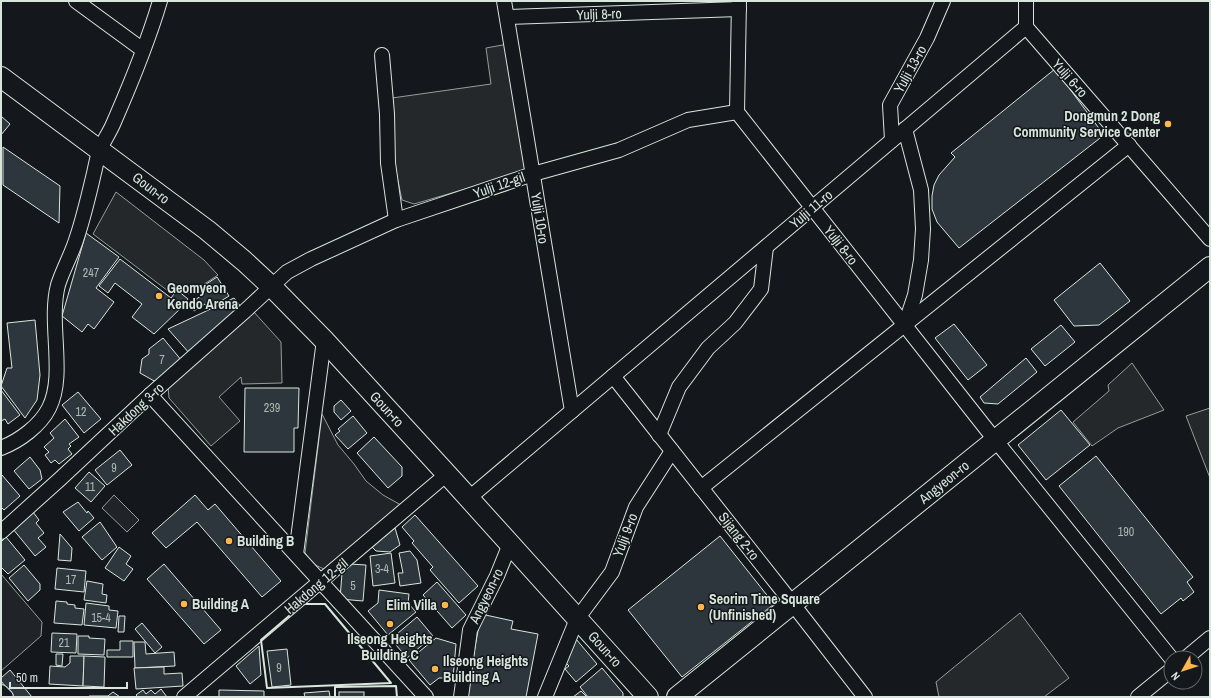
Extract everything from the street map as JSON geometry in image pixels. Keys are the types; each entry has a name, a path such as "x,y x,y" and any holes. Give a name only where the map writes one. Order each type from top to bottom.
{"street":[{"path":"76,1 143,50"},
{"path":"1,448 15,441 34,427 46,412 53,398 56,376 54,317 57,293 64,270 77,238 100,150 114,121 143,50 160,1"},
{"name":"Yulji 10-ro","path":"504,1 572,411"},
{"name":"Yulji 13-ro","path":"892,140 890,105 927,38 943,1"},
{"path":"1026,1 1026,27"},
{"name":"Yulji 8-ro","path":"506,17 739,5 737,112 995,440 1165,650"},
{"name":"Yulji 11-ro","path":"469,498 1026,27"},
{"name":"Yulji 6-ro","path":"1026,27 1210,239"},
{"path":"382,55 387,114 388,163 396,220"},
{"name":"Goun-ro","path":"1,77 207,230 271,286 324,340 447,474 648,697"},
{"name":"Yulji 12-gil","path":"271,286 287,272 307,261 396,220 533,174 619,150 688,120 737,112"},
{"path":"904,325 915,295 921,260 923,229 921,190 905,129"},
{"path":"701,488 1129,145"},
{"path":"659,434 679,387 708,348 735,324 761,289 766,247"},
{"name":"Angyeon-ro","path":"677,697 1210,267"},
{"name":"Hakdong 3-ro","path":"1,532 60,479 150,394 245,311 271,286"},
{"path":"296,554 324,340"},
{"name":"Sijang 2-ro","path":"613,376 865,697"},
{"path":"150,394 426,697"},
{"name":"Yulji 9-ro","path":"545,697 577,619 612,572 636,507 672,451"},
{"name":"Hakdong 12-gil","path":"184,697 447,474"},
{"name":"Angyeon-ro","path":"462,697 470,630 497,576 510,544"},
{"path":"1196,650 1210,638"},
{"path":"1138,697 1163,677"},
{"path":"1,692 6,697"}],"shaded area":[{"path":"508,44 530,170 414,204 402,200 394,162 392,98 491,84 486,48"},
{"path":"116,192 204,260 218,275 189,294 177,287 172,294 93,234"},
{"path":"253,311 281,342 282,383 242,384 241,377 219,397 240,421 211,446 169,398 168,386"},
{"path":"1132,363 1164,410 1118,428 1092,446 1073,422 1109,391 1108,385"},
{"path":"1210,408 1210,478 1186,416"},
{"path":"322,414 338,445 366,481 383,495 401,505 324,569 313,564 305,553"},
{"path":"114,495 139,520 127,532 102,508"},
{"path":"1,574 42,622 41,636 1,671"},
{"path":"1020,613 1069,678 1044,697 939,697 936,682"}],"building":[{"path":"1055,69 1104,135 959,248 937,222 932,209 934,185 939,175 955,157 951,153"},
{"path":"1,116 10,124 1,135"},
{"path":"3,147 60,186 59,223 3,185"},
{"path":"86,233 119,257 96,288 114,302 94,329 88,324 82,332 62,316"},
{"path":"120,259 171,298 177,290 188,299 182,307 154,334 132,317 142,304 115,283 108,293 99,286"},
{"path":"1100,263 1130,301 1099,325 1074,326 1054,300"},
{"path":"217,277 229,296 208,309 205,304 194,311 190,303 201,296 197,290"},
{"path":"234,298 242,308 190,354 168,329"},
{"path":"35,320 40,375 37,400 25,418 1,386 7,368 12,368 7,323"},
{"path":"954,324 987,365 968,380 935,338"},
{"path":"1061,325 1075,342 1045,366 1031,349"},
{"path":"163,338 182,361 156,382 140,373 142,359 149,354 149,349"},
{"path":"1026,358 1037,372 998,404 984,403 980,397"},
{"path":"245,388 299,388 298,428 294,428 294,452 244,452"},
{"path":"1,390 20,415 8,424 5,419 1,421"},
{"path":"78,392 101,419 84,433 62,405"},
{"path":"341,400 351,411 341,420 334,412 334,406"},
{"path":"1061,410 1090,445 1046,480 1018,445"},
{"path":"353,416 367,433 348,449 335,435 340,431 338,429"},
{"path":"65,419 79,437 69,444 71,446 68,449 72,454 59,464 55,460 51,463 45,455 49,452 44,447 54,438 50,433"},
{"path":"374,437 402,467 402,476 388,488 357,453"},
{"path":"120,450 132,465 107,485 95,470"},
{"path":"1096,456 1193,577 1187,582 1194,592 1183,601 1181,598 1161,614 1059,486"},
{"path":"30,457 40,470 42,479 29,489 14,471"},
{"path":"89,472 105,486 91,502 75,488"},
{"path":"2,475 20,496 4,510 1,507"},
{"name":"Building B","path":"195,495 208,510 215,504 281,581 262,597 197,522 166,548 152,533"},
{"path":"78,502 87,513 88,511 94,518 79,531 63,512"},
{"path":"33,512 39,520 36,523 44,533 38,538 46,547 35,556 13,529"},
{"path":"415,515 478,586 459,603 430,570 433,567 412,543 414,541 402,527"},
{"path":"100,522 117,547 102,560 82,537"},
{"path":"395,528 400,545 390,552 376,551 372,547"},
{"path":"60,534 72,548 71,561 58,560"},
{"name":"Seorim Time Square (Unfinished)","path":"720,536 774,604 682,677 628,610"},
{"path":"6,537 25,560 8,574 1,567 1,542"},
{"path":"119,547 131,556 126,564 133,569 124,581 105,568"},
{"path":"410,551 417,560 421,583 400,586 398,573 403,573 399,553"},
{"path":"391,553 395,583 373,586 370,556"},
{"name":"Building A","path":"164,564 221,630 204,644 147,579"},
{"path":"350,564 366,565 363,601 340,599 342,573"},
{"path":"24,565 40,584 40,590 28,601 9,578"},
{"path":"57,568 86,571 84,592 55,589"},
{"path":"87,581 103,584 102,594 107,595 106,603 84,600"},
{"name":"Elim Villa","path":"437,582 466,615 452,628 423,595"},
{"name":"Ilseong Heights Building C","path":"379,590 409,594 408,603 416,612 388,635 368,611 378,603"},
{"path":"56,601 67,602 67,604 75,605 75,608 84,609 82,625 54,623"},
{"path":"86,603 109,606 109,610 118,611 116,628 84,625"},
{"path":"481,614 513,621 511,629 538,634 526,697 466,697"},
{"path":"119,616 125,616 124,632 118,632"},
{"path":"417,617 433,636 407,658 391,639"},
{"path":"142,623 162,647 155,653 135,629"},
{"path":"52,633 77,634 76,653 51,652"},
{"path":"78,636 89,636 89,638 105,639 104,655 78,654"},
{"name":"Ilseong Heights Building A","path":"436,638 456,644 453,678 439,678 430,685 409,660"},
{"path":"576,639 597,664 576,682 565,669 569,666 564,661"},
{"path":"120,641 133,641 133,657 107,657 107,650 120,650"},
{"path":"134,642 145,642 146,654 174,652 175,666 135,668"},
{"path":"259,646 261,675 250,684 236,666"},
{"path":"287,649 291,685 272,687 267,651"},
{"path":"56,654 63,654 62,666 56,665"},
{"path":"70,656 84,656 83,686 49,684 50,666 65,667 70,663"},
{"path":"84,656 105,657 104,687 83,686"},
{"path":"164,667 164,674 182,673 183,686 136,689 134,668"},
{"path":"602,668 623,693 623,697 588,697 580,687"},
{"path":"10,670 32,697 14,697 1,681 1,678"},
{"path":"161,689 167,697 138,697 136,695 143,690 146,694 151,690 155,694"},
{"path":"219,690 264,691 264,697 219,697"},
{"path":"329,691 330,697 305,697 304,693"},
{"path":"581,691 587,697 573,697"},
{"path":"113,692 120,697 88,697 108,696"},
{"path":"339,692 364,692 364,697 339,697"}],"wall":[{"path":"303,604 325,604 391,683 267,688 261,640 303,604"},
{"path":"335,697 335,687 396,686 397,697"}],"place":[{"name":"Dongmun 2 Dong Community Service Center","path":"1168,124"},
{"name":"Geomyeon Kendo Arena","path":"159,296"},
{"name":"Building B","path":"229,541"},
{"name":"Building A","path":"184,604"},
{"name":"Elim Villa","path":"445,605"},
{"name":"Seorim Time Square (Unfinished)","path":"701,607"},
{"name":"Ilseong Heights Building C","path":"390,624"},
{"name":"Ilseong Heights Building A","path":"435,669"}]}
